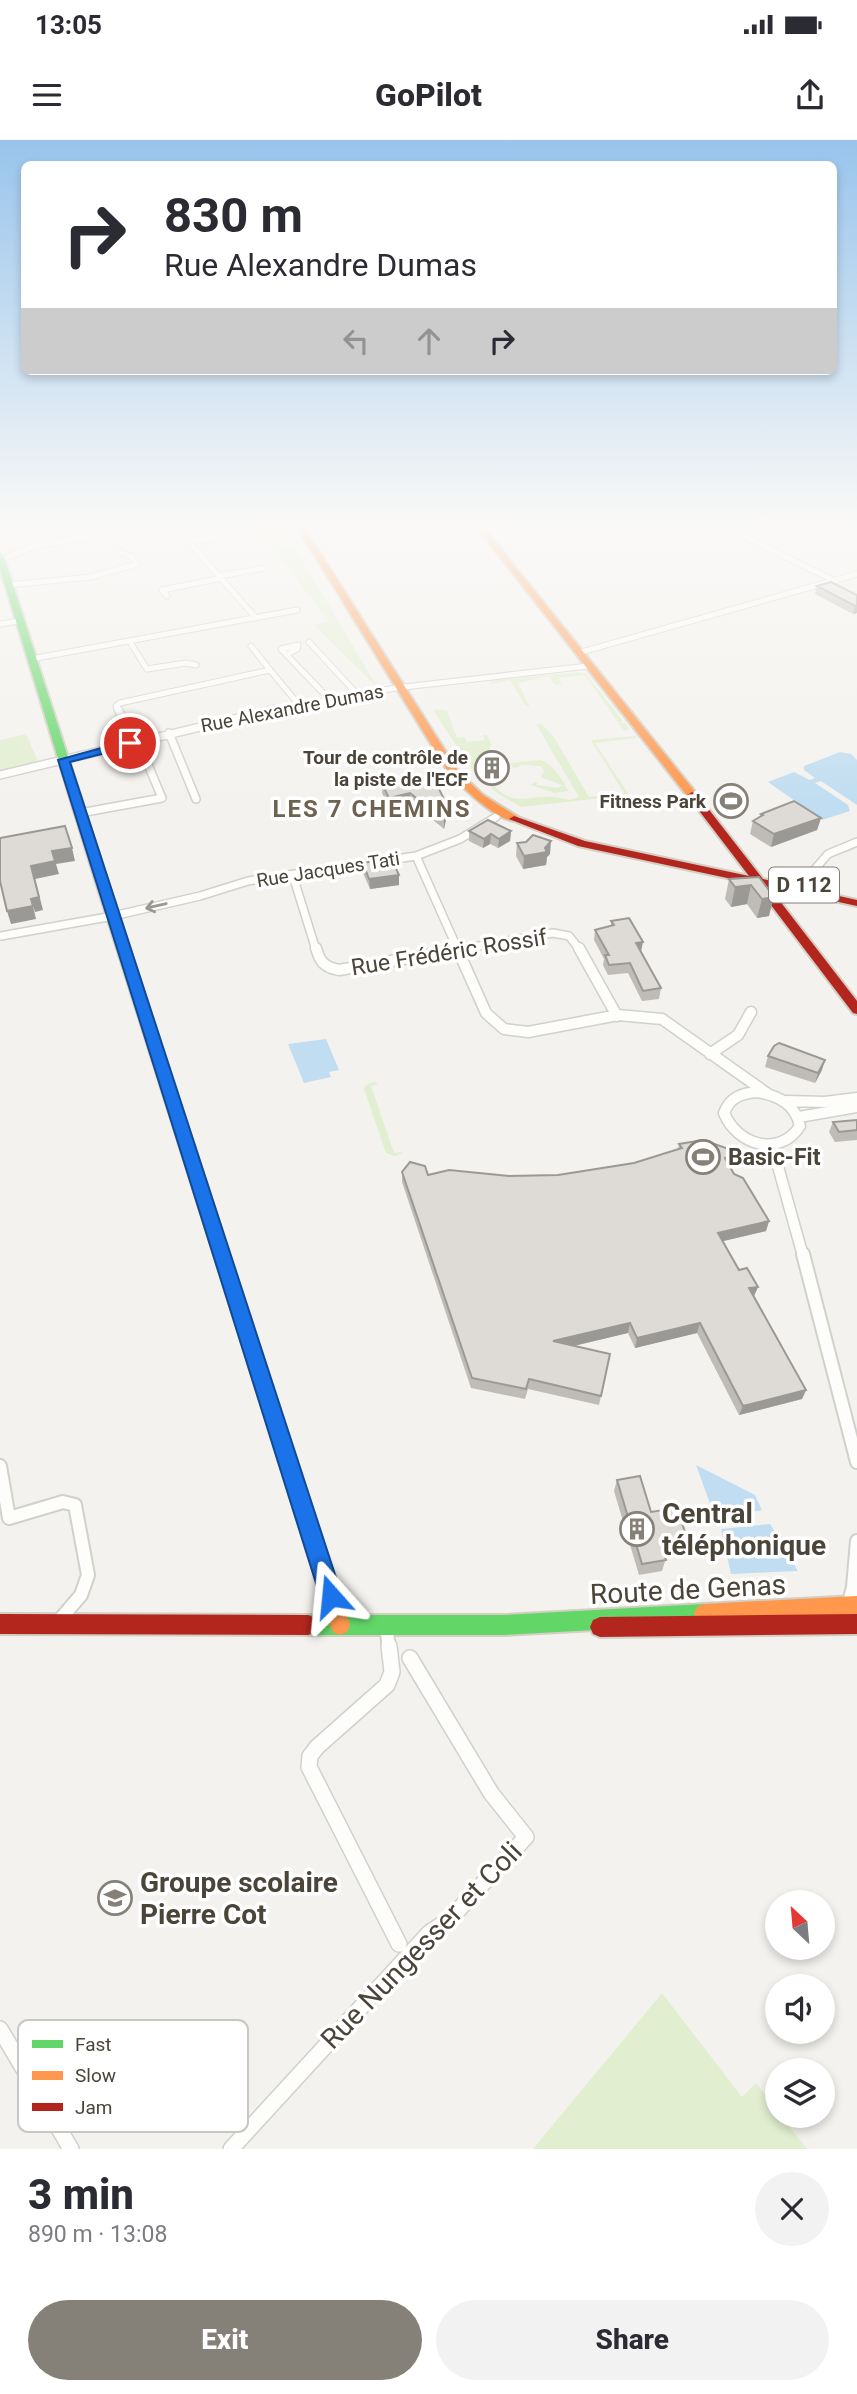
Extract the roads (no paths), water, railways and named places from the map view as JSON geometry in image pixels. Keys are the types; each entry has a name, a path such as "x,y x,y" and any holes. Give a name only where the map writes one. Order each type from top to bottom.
{"street":[{"path":"18,618 340,1625"},
{"path":"31,659 256,618"},
{"path":"360,618 467,773 494,797 504,813 576,841 755,877"},
{"path":"364,618 405,686"},
{"path":"550,618 787,917 793,929 857,1010"},
{"path":"578,653 704,618"},
{"path":"0,624 19,621"},
{"path":"130,642 147,668 186,663 196,665"},
{"path":"309,642 357,694"},
{"path":"251,646 299,705"},
{"path":"288,654 329,699"},
{"name":"Rue Alexandre Dumas","path":"0,775 169,733 329,699 405,686 588,666"},
{"path":"80,813 162,798 137,741 116,706 270,670"},
{"path":"169,733 196,799"},
{"name":"Rue Jacques Tati","path":"1,936 113,916 200,896 248,881 416,856 460,839 504,813"},
{"path":"802,884 828,854 857,842"},
{"path":"416,856 486,1013 495,1025 513,1032 529,1031 642,1014 662,1019 737,1074 755,1083 768,1094 785,1101 825,1102 857,1098"},
{"name":"Rue Frédéric Rossif","path":"293,876 320,961 328,968 339,970 553,933 569,936 575,941 617,1016"},
{"name":"D 112","path":"755,877 802,884 857,897"},
{"name":"D 112","path":"755,877 857,903"},
{"path":"787,917 802,929 857,998"},
{"path":"710,1054 738,1035 751,1012"},
{"path":"737,1074 739,1095"},
{"path":"768,1094 739,1095 725,1108 726,1122 731,1129 749,1141 772,1145 782,1143 797,1133 799,1117 785,1101"},
{"path":"799,1117 857,1108"},
{"path":"772,1145 857,1462"},
{"path":"0,1466 9,1518 63,1502 75,1505 88,1575 81,1595 57,1624"},
{"path":"620,1628 645,1622 836,1615 853,1605 857,1550"},
{"name":"Route de Genas","path":"2,1627 57,1624 386,1626 522,1623 853,1605"},
{"name":"Route de Genas","path":"522,1623 620,1628 857,1624"},
{"name":"Rue Nungesser et Coli","path":"386,1626 392,1672 387,1685 317,1746 310,1756 309,1767 399,1944"},
{"name":"Rue Nungesser et Coli","path":"248,2131 429,1933 450,1919 526,1837 491,1793 410,1658"},
{"path":"0,2029 18,2059"},
{"path":"61,2132 71,2149"},
{"name":"Rue Nungesser et Coli","path":"232,2149 248,2132"}],"water":[{"path":"840,752 851,754 857,760 857,805 821,781 815,783 848,805 850,811 822,820 768,782 794,772 810,780 815,778 804,770 804,766"},
{"path":"326,1039 339,1070 329,1072 331,1077 304,1083 288,1044"},
{"path":"696,1465 755,1495 762,1510 716,1520"},
{"path":"770,1524 798,1571 731,1574 721,1529"}],"place":[{"name":"Tour de contrôle de la piste de l'ECF","path":"492,768"},
{"name":"Fitness Park","path":"731,801"},
{"name":"Basic-Fit","path":"703,1157"},
{"name":"Central téléphonique","path":"637,1529"},
{"name":"Groupe scolaire Pierre Cot","path":"115,1898"}],"district":[{"name":"LES 7 CHEMINS","path":"372,809"}]}
